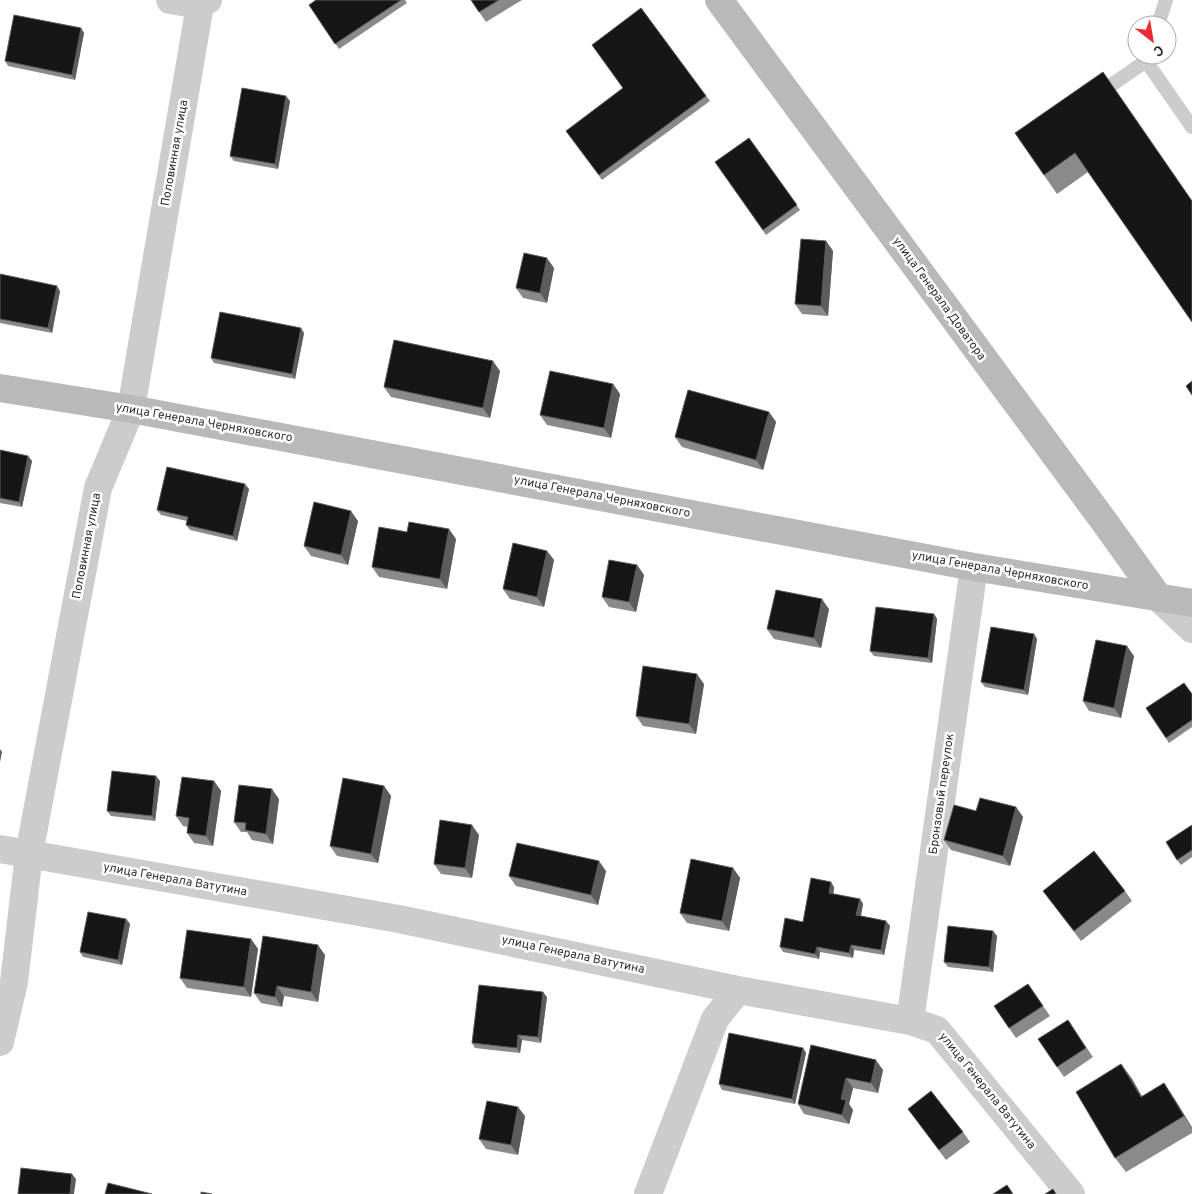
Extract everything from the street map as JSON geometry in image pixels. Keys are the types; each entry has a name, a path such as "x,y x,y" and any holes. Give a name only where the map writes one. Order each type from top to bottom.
{"street":[{"path":"170,0 204,3"},
{"name":"улица Генерала Доватора","path":"719,0 1159,598"},
{"name":"Половинная улица","path":"0,1042 14,982 29,854 98,488 131,409 204,3"},
{"name":"улица Генерала Черняховского","path":"0,388 131,409 974,567 1192,603"},
{"name":"Бронзовый переулок","path":"910,1022 974,567"},
{"path":"1159,598 1192,629"},
{"name":"улица Генерала Ватутина","path":"0,850 399,919 738,990 910,1022 937,1030 1070,1194"},
{"path":"648,1194 715,1018 738,990"}],"lane":[{"path":"1161,15 1166,0"},
{"path":"1083,106 1138,65"},
{"path":"1152,65 1192,126"}],"building":[{"path":"316,0 401,0 335,44 309,5"},
{"path":"471,0 499,0 479,12"},
{"path":"641,8 706,96 599,175 566,131 623,88 592,45"},
{"path":"14,15 81,28 72,75 5,61"},
{"path":"1103,72 1192,201 1192,322 1075,153 1044,175 1015,133"},
{"path":"242,88 286,96 275,164 230,156"},
{"path":"749,138 797,205 763,230 715,162"},
{"path":"801,239 826,241 821,306 795,304"},
{"path":"524,253 547,258 540,293 516,288"},
{"path":"0,274 57,286 48,328 0,319"},
{"path":"220,312 301,328 292,374 211,358"},
{"path":"394,340 493,361 483,408 384,387"},
{"path":"550,371 613,384 604,428 540,415"},
{"path":"1192,381 1192,395 1186,386"},
{"path":"688,390 769,412 756,460 675,437"},
{"path":"0,450 28,456 19,502 0,498"},
{"path":"167,467 245,484 233,536 186,525 188,517 157,510"},
{"path":"314,502 351,511 341,555 304,546"},
{"path":"409,522 449,529 440,579 372,567 379,527 407,532"},
{"path":"513,543 547,551 537,597 503,589"},
{"path":"609,560 637,565 629,602 602,597"},
{"path":"776,590 822,599 814,638 767,629"},
{"path":"876,607 934,614 928,658 870,651"},
{"path":"991,627 1034,634 1024,690 981,682"},
{"path":"1096,640 1127,646 1114,708 1083,701"},
{"path":"643,666 697,674 689,724 636,716"},
{"path":"1184,683 1192,694 1192,720 1166,738 1146,708"},
{"path":"112,771 156,776 152,816 107,811"},
{"path":"182,777 214,781 206,836 187,833 189,818 176,816"},
{"path":"343,778 384,786 371,854 330,846"},
{"path":"239,785 272,789 266,834 245,830 246,823 234,822"},
{"path":"980,798 1016,807 1003,856 944,840 954,805 976,811"},
{"path":"440,820 472,825 465,868 434,864"},
{"path":"1192,825 1192,850 1177,860 1166,842"},
{"path":"517,843 599,861 591,895 509,876"},
{"path":"1094,851 1125,891 1074,931 1043,891"},
{"path":"691,859 733,868 722,921 680,913"},
{"path":"811,878 831,882 829,893 860,899 856,915 886,921 881,950 851,945 849,953 817,947 815,954 780,947 785,918 803,922"},
{"path":"88,912 126,919 118,960 80,952"},
{"path":"948,926 993,931 989,967 944,962"},
{"path":"187,930 251,939 244,987 180,978"},
{"path":"263,936 318,945 311,992 277,986 275,997 254,993"},
{"path":"1028,984 1043,1006 1009,1028 994,1006"},
{"path":"479,985 543,992 538,1037 518,1035 517,1048 472,1043"},
{"path":"1068,1020 1086,1048 1057,1067 1038,1039"},
{"path":"729,1033 803,1048 792,1099 719,1084"},
{"path":"811,1045 876,1060 871,1083 846,1078 841,1099 846,1100 842,1115 798,1104"},
{"path":"1121,1064 1141,1097 1164,1083 1184,1116 1115,1158 1076,1092"},
{"path":"931,1091 963,1132 939,1150 908,1109"},
{"path":"487,1101 518,1107 511,1145 479,1139"},
{"path":"21,1168 72,1174 70,1194 18,1194"},
{"path":"108,1183 152,1194 105,1194"},
{"path":"1007,1185 1013,1194 993,1194"},
{"path":"1053,1189 1056,1194 1045,1194"}]}
